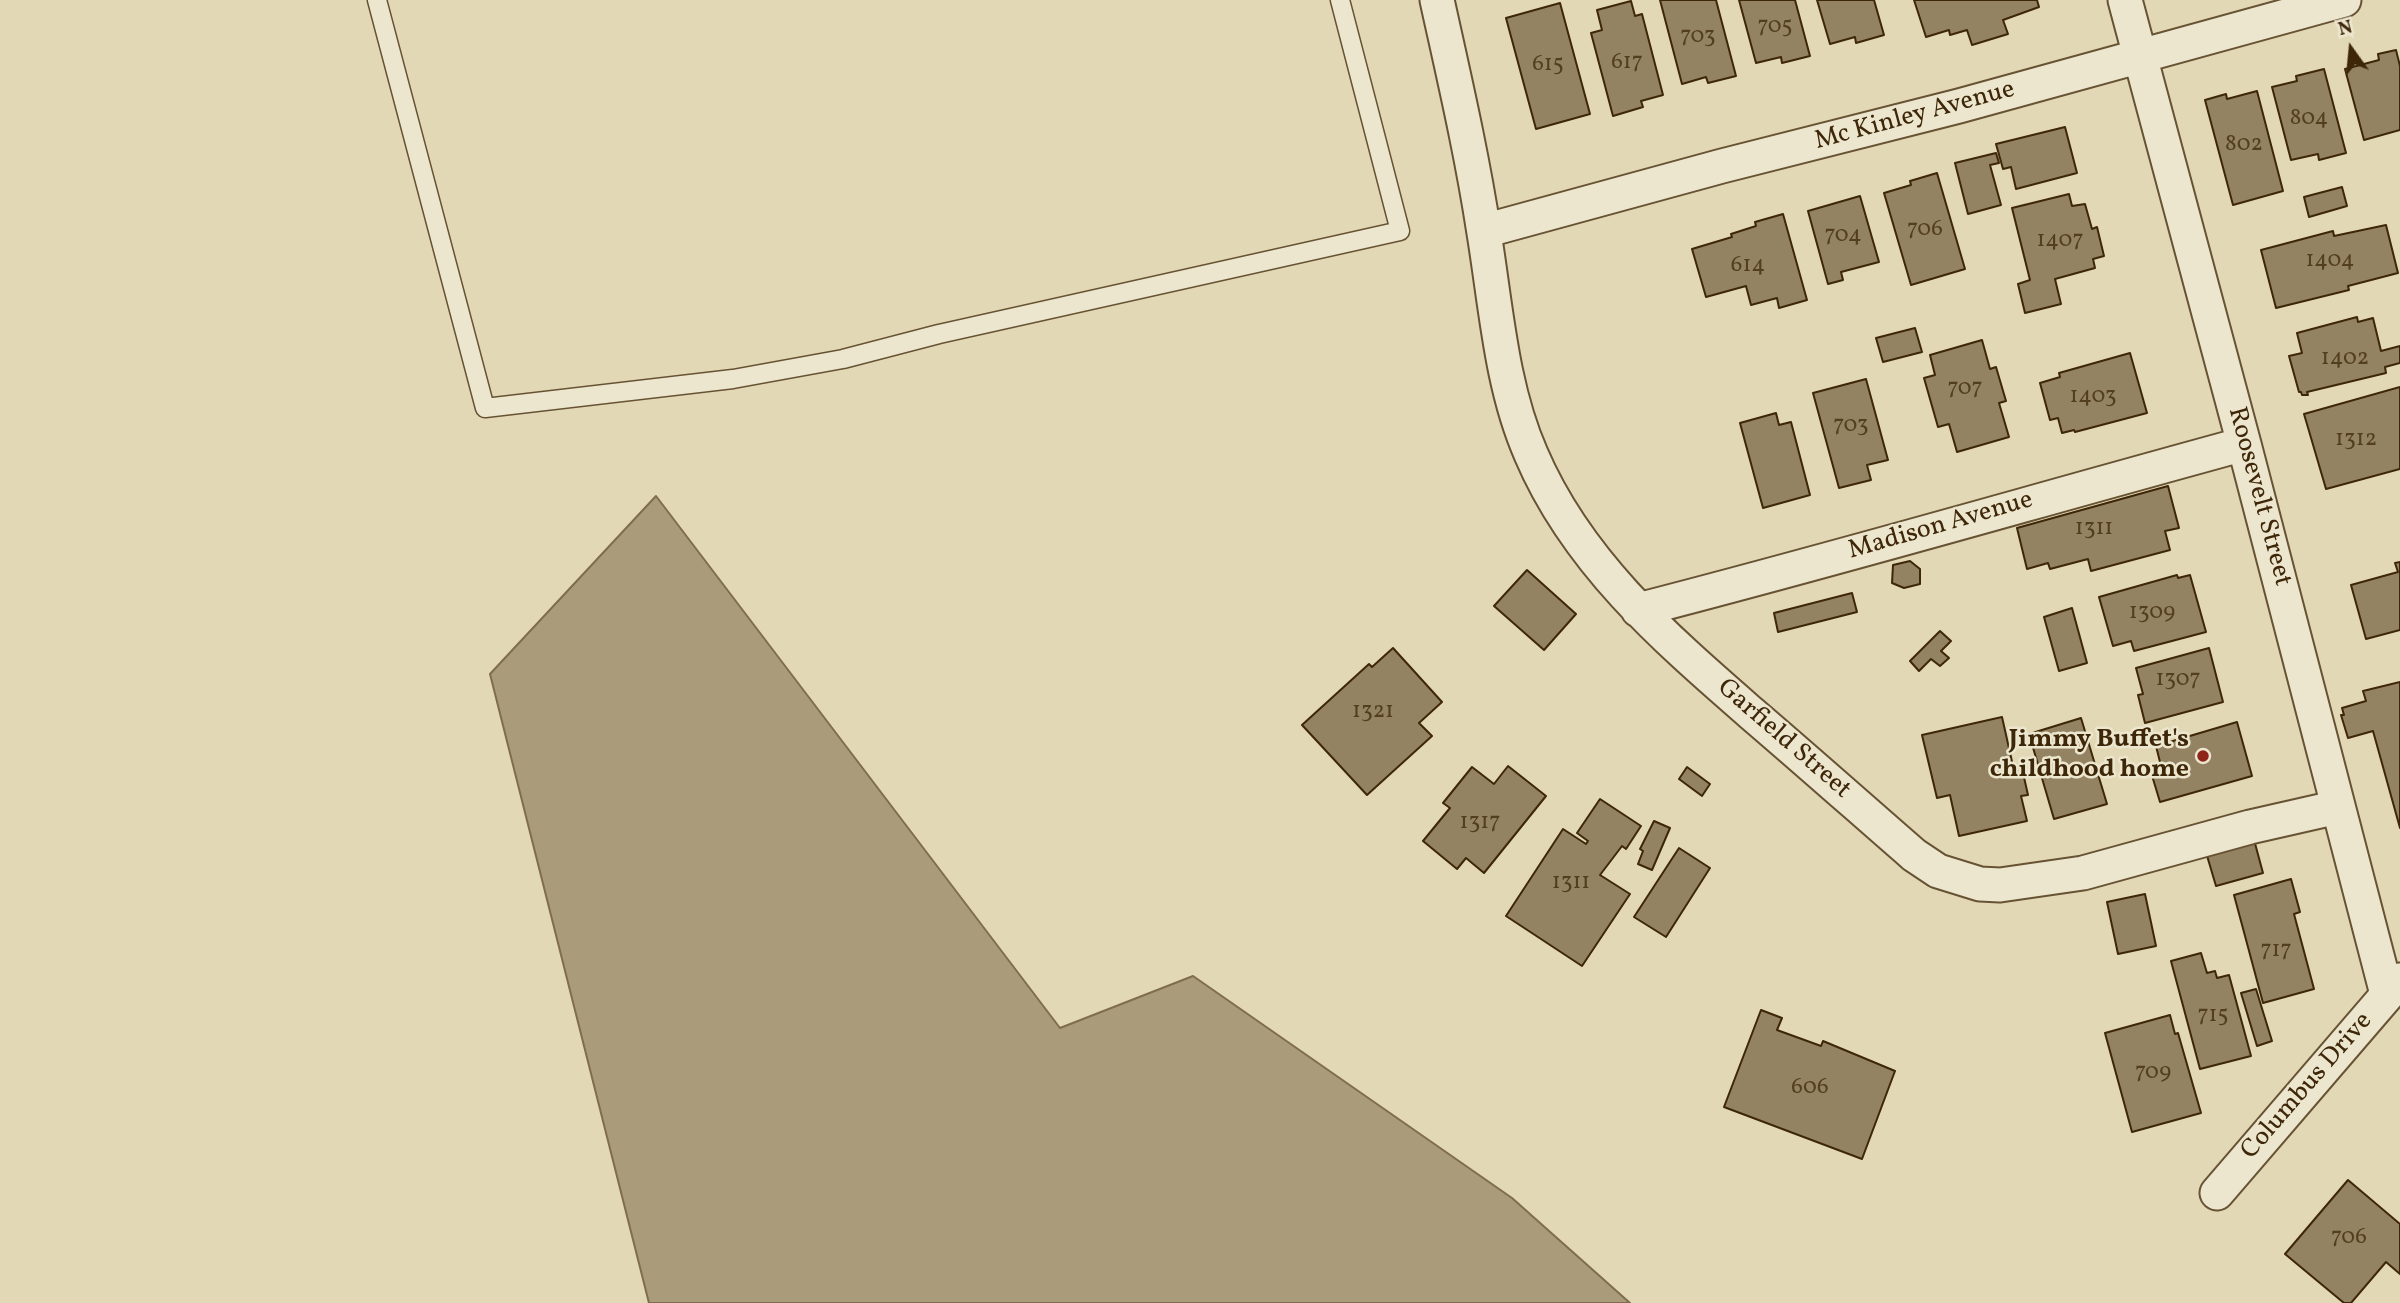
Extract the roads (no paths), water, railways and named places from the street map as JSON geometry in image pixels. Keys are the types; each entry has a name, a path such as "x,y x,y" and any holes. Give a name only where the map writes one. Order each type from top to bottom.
{"street":[{"name":"Garfield Street","path":"1437,0 1466,133 1506,372 1530,452 1554,502 1599,566 1638,610 1685,655 1914,855 1938,871 1980,884 2000,885 2083,873 2250,827 2338,807"},
{"name":"Roosevelt Street","path":"2125,0 2338,807 2394,988"},
{"name":"Mc Kinley Avenue","path":"1484,231 2140,57 2344,0"},
{"name":"Madison Avenue","path":"1638,610 1778,574 1948,524 2244,444"},
{"name":"Columbus Drive","path":"2217,1193 2394,988"}],"lane":[{"path":"377,0 485,408 733,379 843,359 964,328 1400,231 1340,0"}],"place":[{"name":"Jimmy Buffet's childhood home","path":"2203,756"}]}
